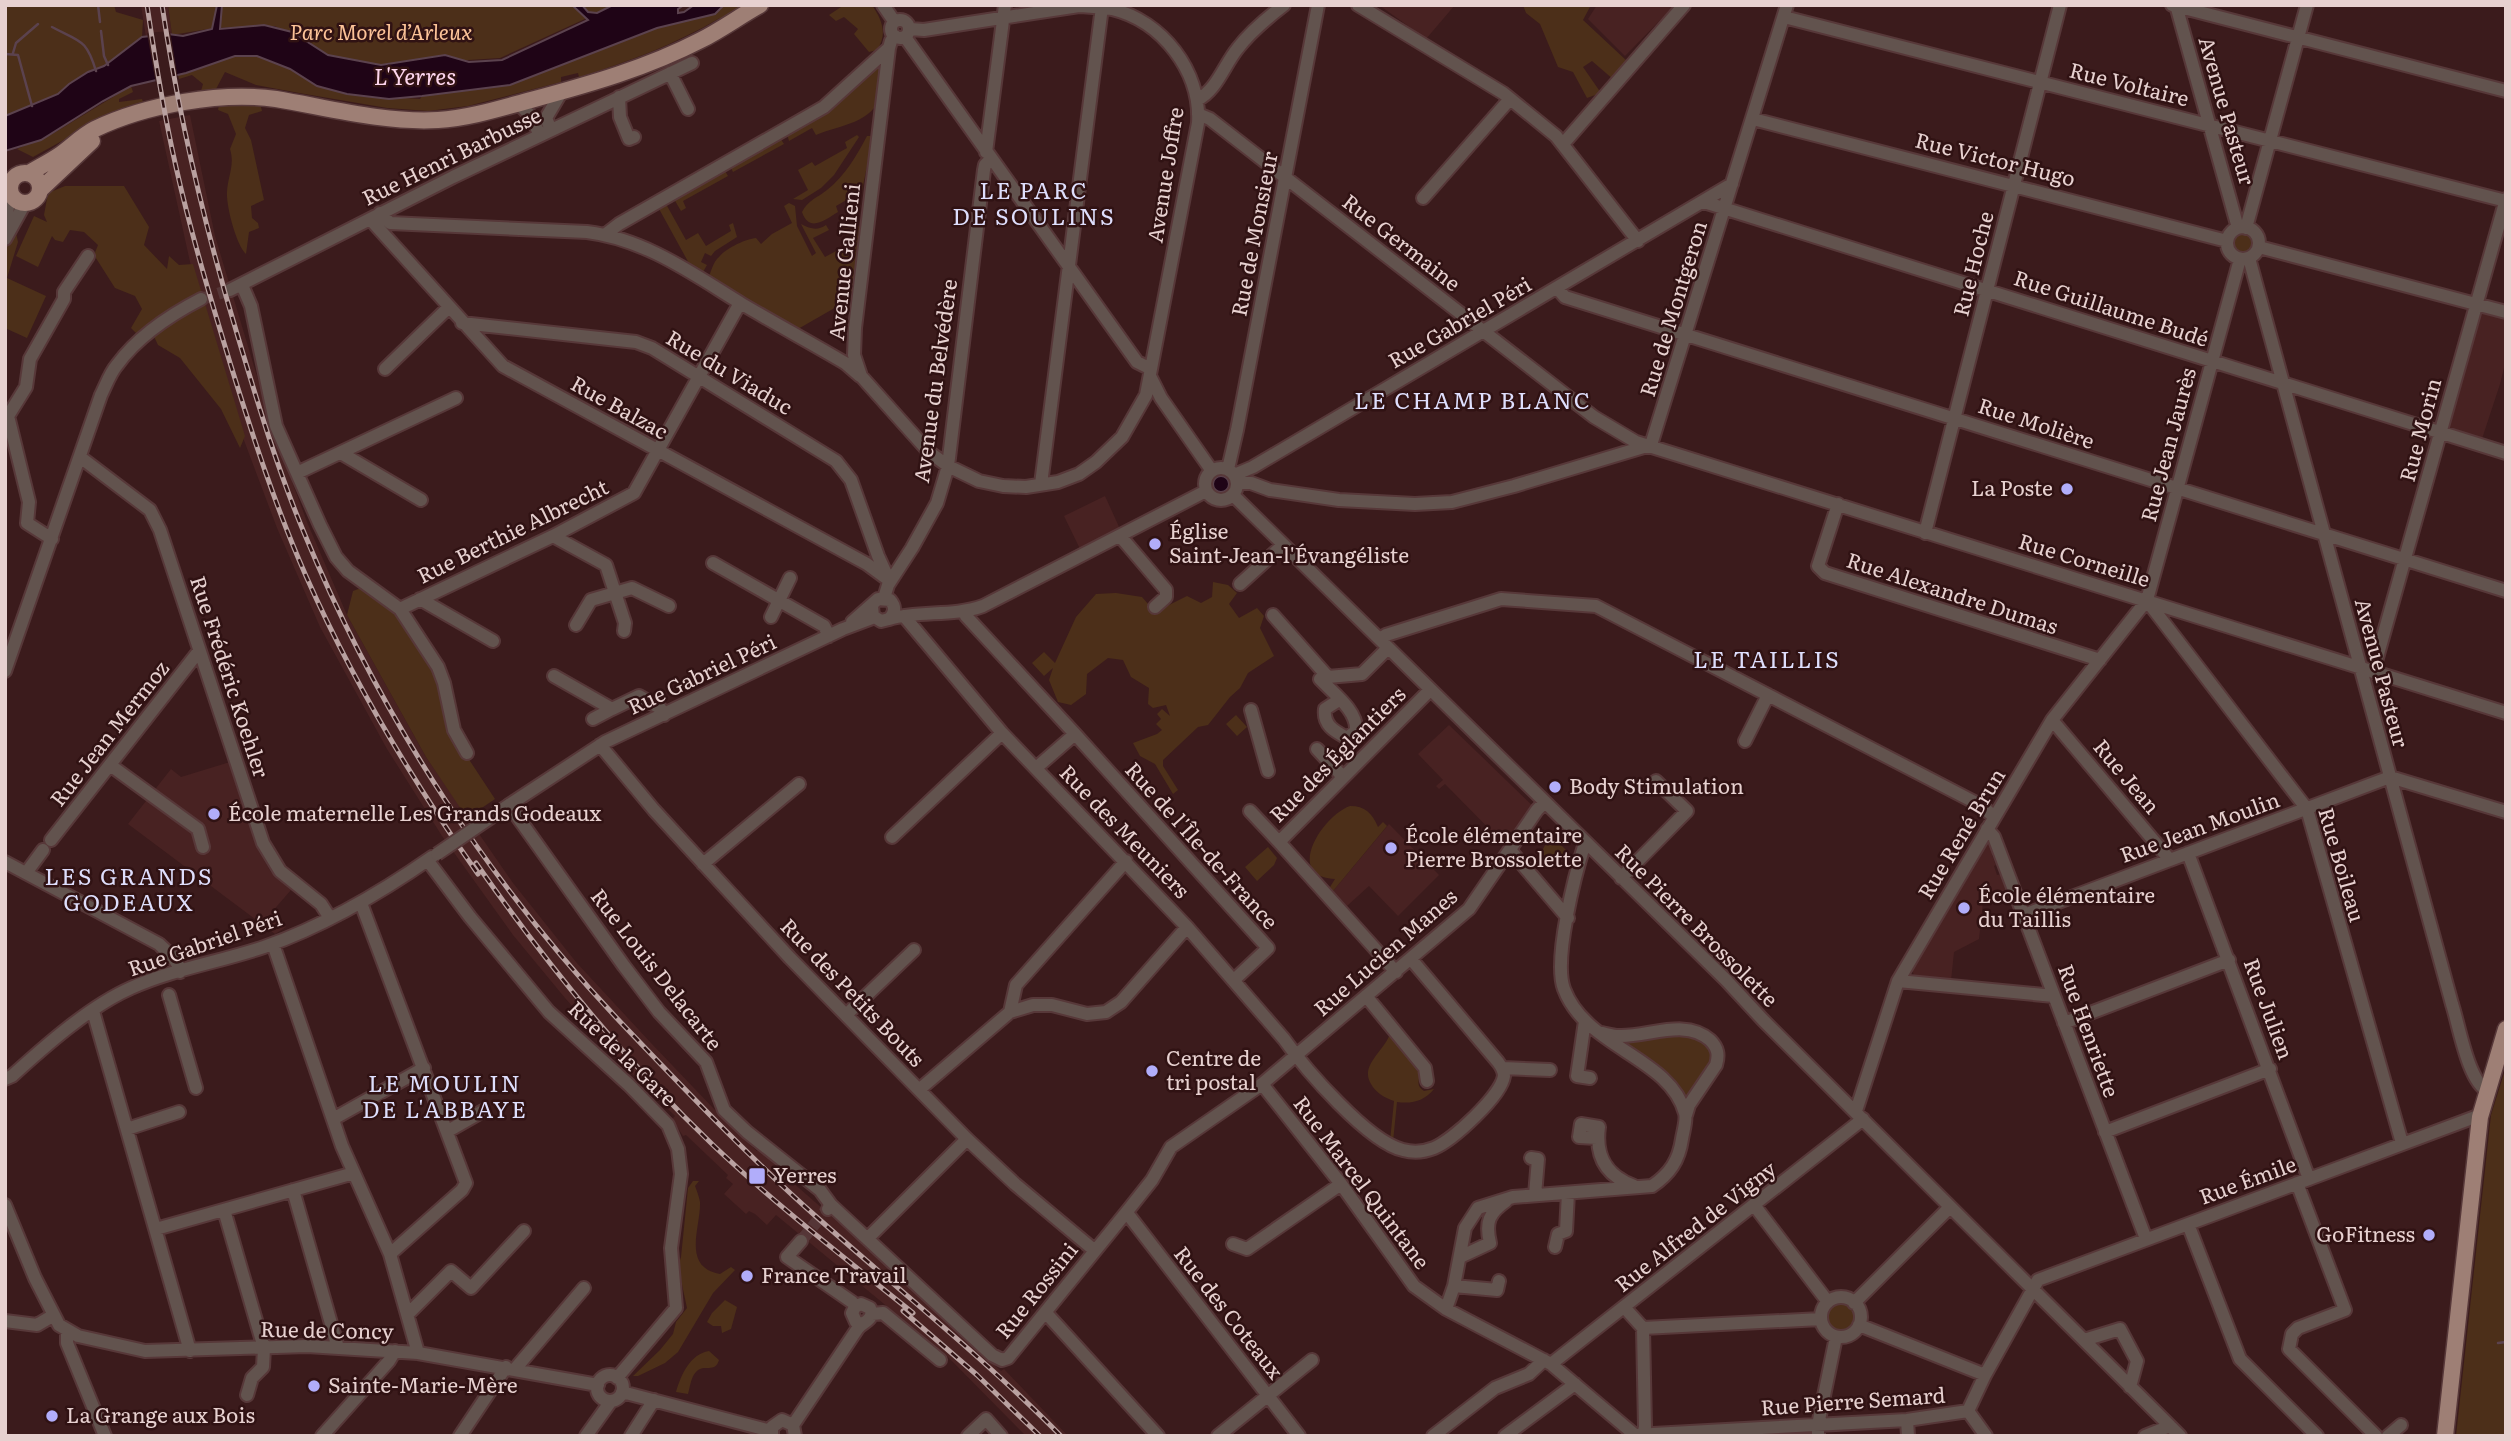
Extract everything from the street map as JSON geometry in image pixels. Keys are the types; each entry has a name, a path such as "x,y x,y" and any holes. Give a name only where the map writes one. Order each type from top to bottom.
{"main road":[{"path":"125,118 97,137 40,190 33,201 17,184 93,130 125,118 189,102 239,97 272,99 368,115 438,120 468,116 646,65 702,39 756,7"},
{"path":"2445,1436 2480,1117 2506,1028"}],"street":[{"path":"606,234 824,107 900,38 908,23 903,19 894,21 883,5"},
{"path":"1197,100 1209,94 1230,58 1252,31 1284,5"},
{"name":"Rue de Monsieur","path":"1233,480 1237,430 1318,5"},
{"path":"1358,5 1510,99 1563,144 1638,241"},
{"path":"1563,144 1684,5"},
{"name":"Rue Hoche","path":"1926,533 2060,5"},
{"path":"2242,228 2271,141 2307,5"},
{"name":"Avenue Joffre","path":"900,38 923,30 1005,12 1079,6 1102,7 1140,20 1166,41 1185,66 1197,100 1198,114 1146,395"},
{"path":"2175,6 2506,91"},
{"name":"Avenue Pasteur","path":"2175,6 2242,228"},
{"path":"1041,484 1102,7"},
{"name":"Rue Voltaire","path":"1785,11 2041,82 2506,200"},
{"name":"Rue de Montgeron","path":"1651,445 1785,11"},
{"name":"Avenue du Belvédère","path":"889,602 890,581 937,503 948,466 1005,12"},
{"path":"900,38 989,156 1137,362 1151,374 1161,398 1212,471"},
{"name":"Avenue Gallieni","path":"861,376 854,355 855,328 900,38"},
{"name":"Rue Henri Barbusse","path":"297,473 276,426 251,306 236,287 545,132 692,63"},
{"path":"670,73 688,108"},
{"path":"545,132 546,118 562,91"},
{"path":"619,97 620,117 629,139 634,137"},
{"path":"1423,198 1510,99"},
{"path":"517,103 545,132"},
{"name":"Rue Germaine","path":"1198,114 1210,119 1605,424 1636,442 1651,445"},
{"name":"Rue Victor Hugo","path":"1753,119 2227,242"},
{"path":"5,220 17,184"},
{"path":"5,239 17,184"},
{"name":"Rue de Montgeron","path":"1704,202 1732,184"},
{"name":"Rue Morin","path":"2374,672 2437,432 2506,200"},
{"name":"Rue Gabriel Péri","path":"1233,480 1704,202"},
{"name":"Rue Guillaume Budé","path":"1704,202 2506,453"},
{"path":"375,216 390,223 606,234 646,248 845,363 861,376 922,445 948,466 979,481 1026,487 1058,482 1079,474 1122,437 1146,395 1161,398"},
{"name":"Rue Balzac","path":"375,216 449,308 503,366 867,564 890,581"},
{"path":"2242,228 2255,233 2259,247 2245,259 2232,255 2227,242 2231,233 2242,228"},
{"path":"2259,247 2506,312"},
{"path":"52,539 27,523 29,502 8,416 26,387 30,359 64,299 64,292 88,256"},
{"name":"Avenue Pasteur","path":"2245,259 2474,1079 2488,1091"},
{"name":"Rue Jean Jaurès","path":"2147,600 2211,361 2245,259"},
{"name":"Rue Molière","path":"1557,288 1565,297 2506,591"},
{"path":"5,671 101,395 116,365 141,338 201,299"},
{"name":"Rue Berthie Albrecht","path":"400,609 553,536 634,493 740,303"},
{"path":"385,369 449,308"},
{"name":"Rue du Viaduc","path":"463,323 636,342 652,348 836,461 851,480 878,556 890,581"},
{"path":"456,398 297,473 336,557 348,570 400,609 438,667 454,730 467,753"},
{"path":"1233,480 1226,500 1217,500 1206,491 1205,482 1212,471 1220,468 1233,480 1270,490 1339,499 1415,504 1451,502 1651,445"},
{"name":"Rue Corneille","path":"1651,445 2506,713"},
{"path":"341,453 421,500"},
{"name":"Rue Frédéric Koehler","path":"80,457 150,510 160,530 263,843 280,871 321,904 330,918"},
{"name":"Rue Pierre Brossolette","path":"1233,480 1283,545 1860,1115 2180,1436"},
{"path":"909,614 889,602 875,601 873,612 881,621 909,614 964,612 998,600 1206,491"},
{"name":"Rue Alexandre Dumas","path":"1838,504 1818,566 1825,573 2100,660"},
{"path":"553,536 606,565 625,623 624,631"},
{"path":"1121,537 1166,590 1166,597 1155,607"},
{"path":"1240,584 1283,545"},
{"path":"713,563 824,626 829,636"},
{"path":"771,617 790,578"},
{"path":"576,625 591,600 632,588 669,606"},
{"path":"420,599 493,641"},
{"path":"1339,700 1320,679 1362,674 1384,644 1386,635 1501,599 1596,606 1982,806 1994,817"},
{"name":"Rue René Brun","path":"1860,1115 1898,981 1991,833 1994,817 2052,720 2147,600"},
{"name":"Rue Boileau","path":"2147,600 2307,809 2402,1143"},
{"path":"889,602 894,612 889,619"},
{"name":"Rue Gabriel Péri","path":"7,1079 57,1037 131,988 166,986 180,972 273,944 361,903 399,881 600,745 829,636 873,612"},
{"path":"964,612 965,617 1075,734 1036,768"},
{"name":"Rue des Meuniers","path":"909,614 922,635 1002,733 1187,927 1341,1105 1372,1132 1393,1147 1418,1152 1443,1144 1479,1113 1500,1086 1504,1077 1503,1068"},
{"path":"1273,615 1328,677"},
{"name":"Rue Jean Mermoz","path":"26,873 199,651"},
{"path":"554,676 612,709"},
{"name":"Rue des Églantiers","path":"1396,972 1279,842 1430,690"},
{"path":"1745,741 1768,695"},
{"path":"593,719 639,696 660,708 664,715"},
{"path":"1251,710 1268,771"},
{"name":"Rue Jean","path":"2052,720 2169,860"},
{"path":"892,837 1002,733"},
{"name":"Rue de l'Île-de-France","path":"1075,734 1268,948 1234,980"},
{"name":"Rue des Petits Bouts","path":"600,745 654,810 704,864 967,1139 1015,1184 1094,1250"},
{"path":"1317,749 1343,777"},
{"path":"110,765 198,829 203,847"},
{"path":"2390,777 2506,812"},
{"name":"Rue Jean Moulin","path":"2024,915 2390,777"},
{"path":"1621,878 1687,811 1656,781"},
{"path":"704,864 799,784"},
{"name":"Rue Lucien Manes","path":"1262,1084 1469,909 1544,803"},
{"name":"Rue Louis Delacarte","path":"509,805 659,1012 701,1056 724,1110 747,1132 820,1190 828,1198 829,1207"},
{"path":"1250,810 1279,842"},
{"name":"Rue Henriette","path":"1991,833 2146,1239"},
{"path":"1585,843 1577,866 1568,918 1562,967 1563,987 1572,1004 1598,1033 1654,1070 1669,1086 1686,1115"},
{"path":"1510,850 1568,918"},
{"name":"Rue Julien","path":"2188,853 2270,1069 2345,1310 2298,1328 2292,1334 2289,1349 2376,1436"},
{"name":"Rue de la Gare","path":"432,857 470,918 549,1012 668,1125 678,1149 681,1174 671,1248 677,1308 617,1378"},
{"path":"1010,1012 1016,985 1126,861"},
{"path":"5,862 159,944 179,965 180,972"},
{"path":"361,903 466,1183 462,1190 390,1254"},
{"path":"920,1089 1010,1012 1033,1004 1052,1005 1087,1014 1106,1012 1121,1002 1187,927"},
{"path":"273,944 333,1119 390,1254 418,1353"},
{"path":"846,1015 914,950"},
{"path":"1411,959 1503,1068 1550,1070"},
{"path":"2064,1023 2230,960"},
{"path":"1898,981 2054,996"},
{"path":"166,986 196,1088"},
{"path":"1366,996 1425,1068 1427,1081"},
{"path":"93,1011 190,1351"},
{"path":"1585,1021 1577,1076 1590,1078"},
{"path":"1446,1309 1454,1286 1465,1228 1478,1208 1513,1197 1652,1186 1662,1179 1679,1157 1689,1105 1716,1065 1716,1046 1699,1031 1669,1029 1619,1036 1598,1033"},
{"path":"333,1119 424,1068"},
{"path":"2105,1132 2270,1069"},
{"name":"Rue Rossini","path":"829,1207 869,1238 998,1359 1008,1358 1127,1213 1152,1180 1171,1147 1262,1084"},
{"name":"Rue Marcel Quintane","path":"1262,1084 1341,1184 1414,1286 1446,1309 1547,1362 1635,1435 1643,1435"},
{"path":"448,1130 483,1111"},
{"path":"127,1129 179,1112"},
{"name":"Rue Alfred de Vigny","path":"1433,1436 1495,1388 1529,1374 1625,1307 1754,1205 1860,1115"},
{"name":"Rue Émile","path":"2032,1288 2038,1280 2475,1116 2480,1117"},
{"path":"1597,1138 1602,1161 1608,1170 1619,1181 1638,1188"},
{"path":"869,1238 967,1139"},
{"path":"1531,1158 1538,1159 1535,1195"},
{"path":"156,1229 354,1173"},
{"path":"1233,1244 1247,1249 1341,1184"},
{"path":"293,1190 338,1348"},
{"path":"1555,1247 1558,1234 1571,1230 1568,1193"},
{"path":"1460,1257 1490,1243 1487,1221 1492,1211 1513,1197"},
{"path":"5,1205 60,1324 103,1435"},
{"path":"1754,1205 1828,1302"},
{"path":"1854,1303 1950,1207"},
{"path":"224,1210 264,1348 264,1367 252,1378 247,1395"},
{"name":"Rue des Coteaux","path":"1127,1213 1299,1436"},
{"path":"2188,1224 2240,1359 2317,1436"},
{"path":"408,1314 451,1271 471,1288 524,1231"},
{"path":"801,1241 787,1257 852,1302 857,1317 868,1322 872,1314 883,1313 940,1360"},
{"path":"1454,1286 1497,1290 1499,1281"},
{"name":"Rue Pierre Semard","path":"1643,1435 1818,1431 1968,1411 2032,1288"},
{"path":"460,1436 510,1368 584,1289"},
{"path":"1841,1297 1854,1303 1859,1309 1859,1325 1850,1335 1836,1337 1826,1331 1821,1313 1828,1302 1841,1297"},
{"path":"1625,1307 1643,1328 1643,1435"},
{"path":"1046,1313 1158,1436"},
{"path":"586,1436 616,1396 622,1384 617,1378 606,1376 598,1385 599,1395 604,1399 616,1396 654,1400 772,1433 778,1421 791,1427 857,1317"},
{"path":"1643,1328 1821,1319"},
{"name":"Rue de Concy","path":"5,1321 37,1325 60,1324 145,1351 264,1348 395,1351 510,1368 598,1385"},
{"path":"1859,1325 1985,1374"},
{"path":"2084,1340 2120,1329 2137,1361 2130,1387"},
{"path":"1818,1431 1836,1337"},
{"path":"322,1436 395,1351"},
{"path":"1218,1436 1312,1360"},
{"path":"1505,1436 1575,1384"},
{"path":"631,1436 654,1400"},
{"path":"1968,1411 1986,1436"},
{"path":"968,1436 985,1419 1001,1436"},
{"path":"1907,1420 1908,1436"},
{"path":"734,1436 742,1424"},
{"path":"2388,1436 2401,1425"},
{"path":"2145,1436 2170,1426"}],"shaded area":[{"path":"141,5 168,5 172,35 147,44"},
{"path":"1379,5 1455,5 1426,39"},
{"path":"1597,5 1675,5 1625,56 1588,19"},
{"path":"190,115 215,236 274,433 307,522 347,615 426,757 513,883 576,962 651,1043 737,1133 777,1165 783,1174 887,1265 1001,1371 1004,1369 1068,1436 1026,1436 946,1355 776,1215 767,1225 755,1214 749,1211 746,1214 724,1194 733,1184 726,1178 728,1175 686,1135 683,1136 672,1119 675,1116 637,1079 565,998 513,935 442,836 387,749 320,627 277,528 242,435 194,280 159,121"},
{"path":"2475,304 2506,312 2506,360 2480,445 2439,433"},
{"path":"1105,496 1120,529 1080,549 1064,516"},
{"path":"1449,725 1537,810 1510,850 1445,784 1439,789 1436,786 1443,780 1418,754"},
{"path":"230,762 258,850 271,872 291,890 271,913 286,927 275,934 128,824 171,769 181,777"},
{"name":"École élémentaire Pierre Brossolette","path":"1389,824 1439,875 1398,916 1369,886 1347,906 1333,891"},
{"name":"École élémentaire du Taillis","path":"1986,841 1990,841 1997,875 2002,874 2009,893 1983,902 1979,939 1954,952 1951,981 1914,977 1912,967"}],"green space":[{"path":"5,5 114,5 116,12 143,20 142,37 104,66 88,72 58,94 5,116"},
{"name":"Parc Morel d’Arleux","path":"168,5 636,5 598,13 500,58 372,66 319,53 275,26 214,28 172,35"},
{"path":"717,5 751,5 726,20 720,18 669,44 616,65 579,77 578,73 561,77 561,82 468,106 428,111 387,108 256,85 225,72 216,89 201,91 203,84 192,75 179,79 178,75 235,56 257,56 290,69 317,86 347,94 420,99 422,96 510,85 657,28 714,14"},
{"path":"844,5 872,5 879,16 883,33 877,50 869,52 854,34 858,29 844,17 836,21 829,15"},
{"path":"1523,5 1591,5 1583,20 1628,62 1614,80 1592,61 1583,67 1601,93 1587,98 1573,72 1558,67 1540,24 1526,13"},
{"path":"882,59 880,94 871,111 855,122 816,135 812,128 789,141 787,134 852,91"},
{"path":"131,86 133,92 119,99 119,102 142,99 144,105 80,131 33,157 17,149 54,133"},
{"path":"260,103 262,111 249,115 245,128 251,140 264,200 251,206 252,218 259,228 249,232 246,254 235,234 227,198 232,165 230,149 236,134 228,114 218,110 219,105 249,106"},
{"path":"857,135 859,137 834,175 821,188 802,200 793,199 808,190 798,170 812,162 815,166 847,148 845,142"},
{"path":"867,136 873,136 862,191 836,206 838,212 828,218 818,223 809,222 802,212 804,208 839,178 855,158"},
{"path":"780,138 784,144 733,172 730,166"},
{"path":"724,169 728,176 683,201 686,208 681,211 674,199"},
{"path":"65,186 124,186 149,227 144,245 167,269 169,256 179,265 193,264 245,436 240,448 221,409 180,358 158,345 150,328 138,335 131,328 142,309 135,296 115,288 94,255 98,245 84,232 70,230 63,242 52,236 38,267 16,256 34,216 47,222 44,215 48,193"},
{"path":"789,203 795,206 797,226 812,256 816,253 801,224 814,229 826,225 829,230 813,238 825,257 851,243 839,223 840,217 847,219 854,228 859,226 852,298 798,329 708,279 715,262 726,250 756,238 761,244 772,234 792,223 784,206"},
{"path":"666,204 686,240 698,233 706,246 731,231 729,225 733,223 737,237 711,256 705,253 701,262 707,265 700,273 691,267 658,207"},
{"path":"6,232 16,233 18,242 7,278 46,296 27,338 5,328"},
{"path":"2243,233 2250,236 2253,243 2250,250 2243,253 2236,250 2233,243 2236,236"},
{"path":"1213,582 1228,585 1237,593 1229,604 1239,618 1257,608 1264,616 1260,628 1274,656 1248,673 1240,688 1208,725 1198,727 1163,760 1163,766 1178,790 1173,794 1155,764 1140,756 1133,743 1162,730 1156,724 1161,719 1157,714 1162,709 1170,716 1166,705 1153,708 1148,704 1149,688 1131,677 1123,660 1108,658 1087,674 1086,694 1071,705 1058,702 1049,680 1053,668 1044,676 1032,663 1044,652 1055,663 1076,617 1096,594 1116,593 1142,597 1155,612 1187,596 1201,603 1212,597"},
{"path":"366,586 386,600 426,656 437,677 445,723 495,799 467,818 426,757 347,615 353,591"},
{"path":"1236,715 1247,727 1237,736 1226,724"},
{"path":"1350,806 1367,811 1378,827 1383,822 1387,826 1333,891 1330,887 1335,879 1320,876 1312,868 1310,857 1313,845 1329,821"},
{"path":"1551,835 1568,852 1551,866 1540,854"},
{"path":"1268,847 1277,858 1274,865 1257,881 1245,867"},
{"path":"1670,1032 1698,1035 1711,1045 1715,1060 1690,1096 1681,1098 1615,1041"},
{"path":"1390,1033 1423,1068 1419,1081 1421,1089 1434,1089 1418,1101 1397,1102 1393,1142 1390,1141 1394,1101 1378,1093 1368,1077 1371,1064"},
{"path":"2506,1067 2506,1436 2456,1436 2491,1115"},
{"path":"693,1181 699,1181 695,1186 700,1202 697,1255 708,1270 720,1274 731,1267 735,1270 713,1293 678,1352 665,1363 633,1376 673,1334 676,1322 687,1308 678,1266 688,1188"},
{"path":"725,1300 737,1307 731,1329 722,1333 721,1326 713,1326 707,1322"},
{"path":"1841,1302 1851,1307 1856,1317 1851,1327 1841,1332 1831,1327 1826,1317 1831,1307"},
{"path":"709,1351 719,1360 715,1367 702,1368 696,1372 688,1394 676,1392 692,1361"}],"water":[{"name":"L'Yerres","path":"217,5 222,5 220,29 264,25 292,32 328,55 381,65 445,55 469,62 502,60 588,20 572,5 582,5 588,12 597,13 613,5 684,5 678,9 678,13 694,5 724,5 715,14 657,28 510,85 422,96 389,99 347,94 317,86 290,69 257,56 235,56 186,73 131,86 41,140 5,151 5,116 58,94 88,72 104,66 142,37 168,34 183,36 212,29"},
{"path":"1221,476 1227,478 1227,490 1221,492 1215,490 1213,484 1215,478"}],"pier":[{"path":"170,31 178,79 156,84 147,33"}],"waterway":[{"path":"98,5 100,22"},
{"path":"13,53 16,43 38,24"},
{"path":"52,27 81,42 89,52 96,71"},
{"path":"101,31 104,56 108,65"},
{"path":"5,54 18,55 32,106"},
{"path":"2498,1343 2506,1342"}],"tunnel":[{"path":"201,299 230,290"},
{"path":"801,1241 827,1209"}],"railway":[{"path":"147,5 168,127 188,217 239,393 285,524 324,615 363,691 407,766 478,874"},
{"path":"162,5 176,89 204,214 238,337 277,462 335,603 404,734 486,859 578,975 628,1030 795,1198 973,1353 1061,1436"},
{"path":"476,863 587,1010 680,1113 761,1189 913,1313"},
{"path":"903,1311 977,1375 1040,1436"}],"place":[{"name":"La Poste","path":"2067,489"},
{"name":"Église Saint-Jean-l'Évangéliste","path":"1155,544"},
{"name":"Body Stimulation","path":"1555,787"},
{"name":"École maternelle Les Grands Godeaux","path":"214,814"},
{"name":"École élémentaire Pierre Brossolette","path":"1391,848"},
{"name":"École élémentaire du Taillis","path":"1964,908"},
{"name":"Centre de tri postal","path":"1152,1071"},
{"name":"Yerres","path":"757,1176"},
{"name":"GoFitness","path":"2429,1235"},
{"name":"France Travail","path":"747,1276"},
{"name":"Sainte-Marie-Mère","path":"314,1386"},
{"name":"La Grange aux Bois","path":"52,1416"}],"district":[{"name":"LE PARC DE SOULINS","path":"1034,204"},
{"name":"LE CHAMP BLANC","path":"1473,401"},
{"name":"LE TAILLIS","path":"1767,660"},
{"name":"LES GRANDS GODEAUX","path":"129,890"},
{"name":"LE MOULIN DE L'ABBAYE","path":"445,1097"}]}
